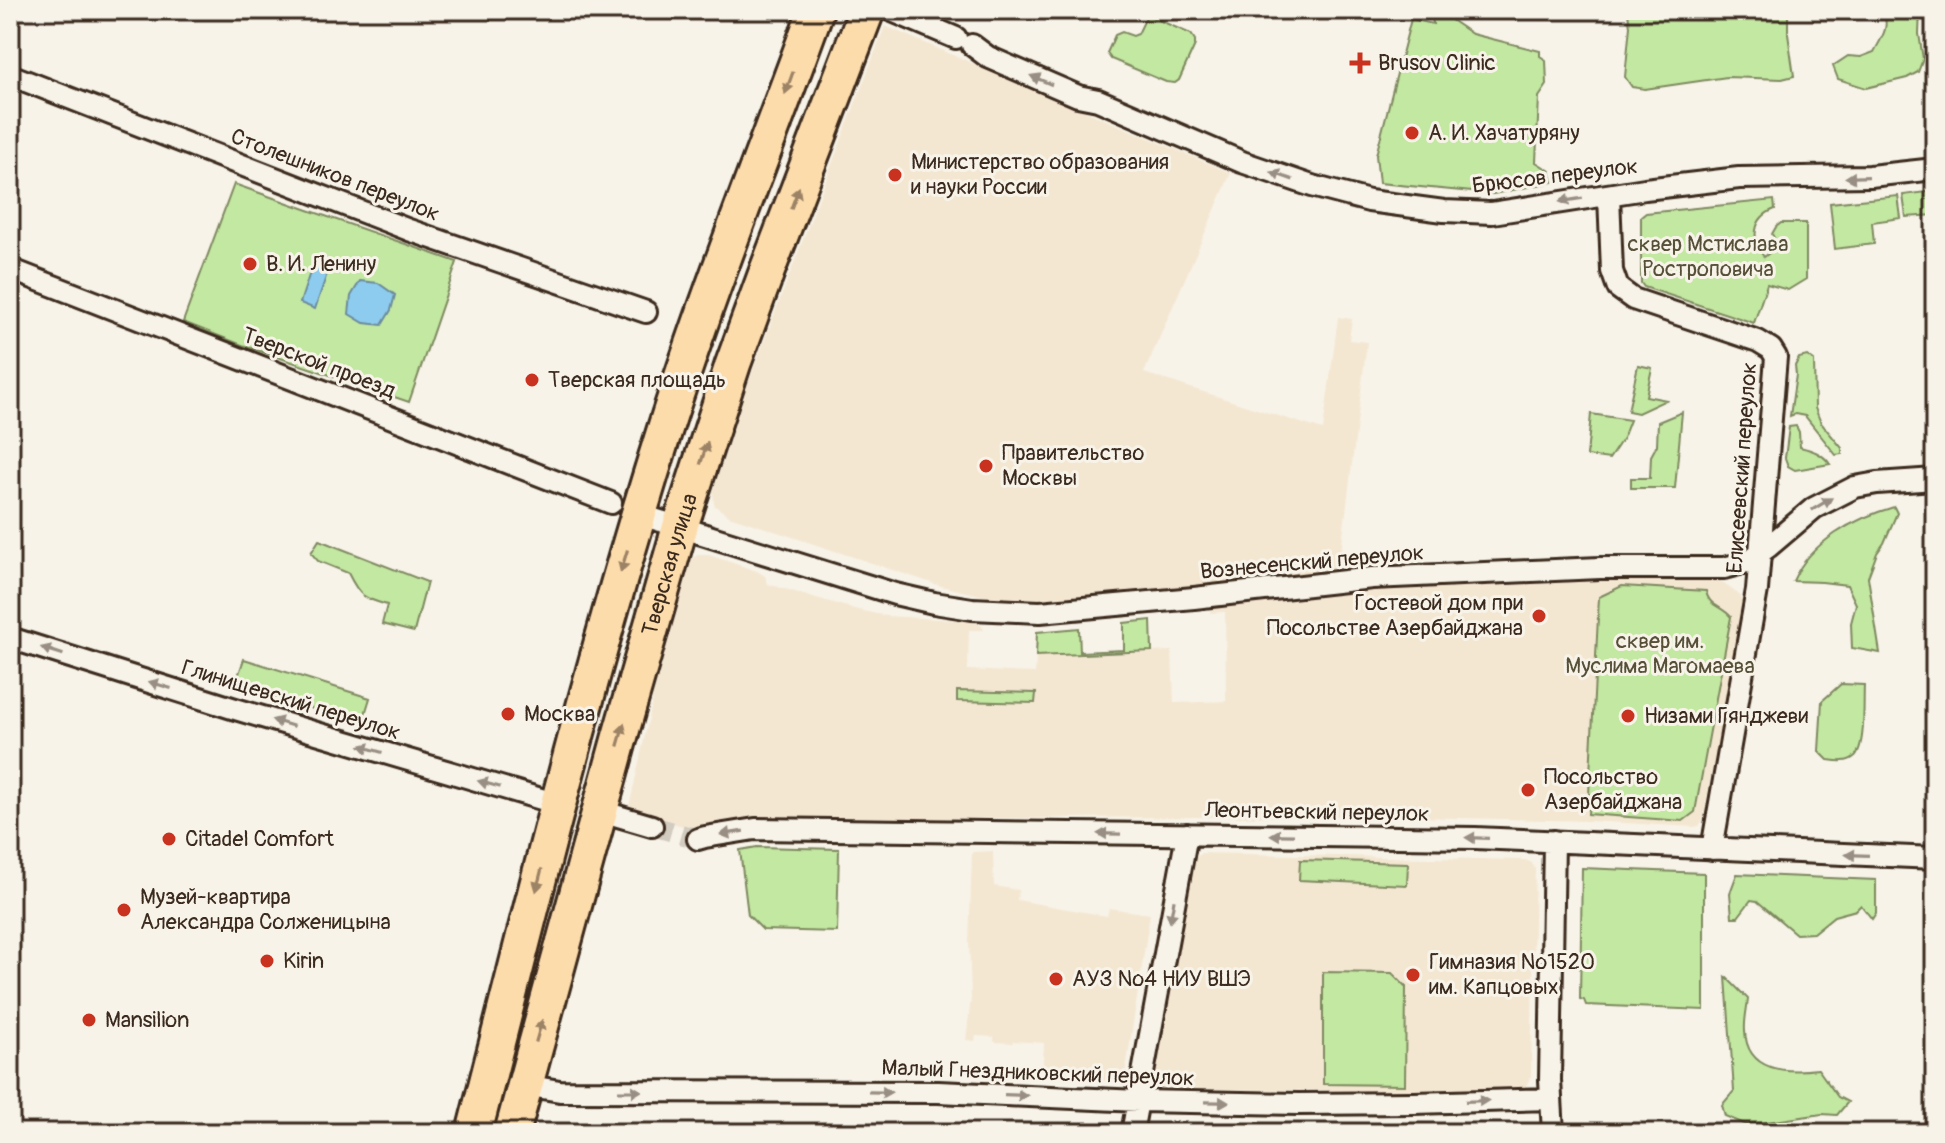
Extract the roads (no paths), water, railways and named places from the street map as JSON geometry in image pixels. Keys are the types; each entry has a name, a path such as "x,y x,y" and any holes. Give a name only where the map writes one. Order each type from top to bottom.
{"main road":[{"name":"Тверская улица","path":"474,1133 610,607 625,508 697,329 816,10"},
{"name":"Тверская улица","path":"512,1133 680,527 733,364 867,10"}],"street":[{"name":"Брюсов переулок","path":"890,10 1078,96 1098,100 1242,162 1345,196 1393,205 1492,213 1739,178 1870,176 1935,169"},
{"name":"Столешников переулок","path":"10,75 409,230 646,312"},
{"name":"Елисеевский переулок","path":"1609,195 1612,271 1618,288 1633,299 1758,341 1774,352 1777,362 1755,600 1712,849"},
{"name":"Тверской проезд","path":"10,269 680,527"},
{"name":"Вознесенский переулок","path":"680,527 895,594 1001,612 1040,612 1372,578 1600,568 1724,568 1747,562 1814,508 1855,487 1935,479"},
{"name":"Глинищевский переулок","path":"10,638 232,708 558,804"},
{"path":"601,811 652,826"},
{"name":"Леонтьевский переулок","path":"698,839 755,829 1360,835 1935,858"},
{"path":"1132,1133 1187,834"},
{"path":"1553,1133 1550,1099 1554,841"},
{"name":"Малый Гнездниковский переулок","path":"524,1085 560,1091 938,1092 1298,1104 1550,1099"}],"water":[{"path":"314,260 330,265 315,309 300,303"},
{"path":"360,281 378,283 395,295 382,325 364,323 349,314 351,296"}],"tunnel":[{"path":"652,826 698,839"}],"place":[{"name":"Brusov Clinic","path":"1360,63"},
{"name":"А. И. Хачатуряну","path":"1412,133"},
{"name":"Министерство образования и науки России","path":"895,175"},
{"name":"В. И. Ленину","path":"250,264"},
{"name":"Тверская площадь","path":"532,380"},
{"name":"Правительство Москвы","path":"986,466"},
{"name":"Гостевой дом при Посольстве Азербайджана","path":"1539,616"},
{"name":"Москва","path":"508,714"},
{"name":"Низами Гянджеви","path":"1628,716"},
{"name":"Посольство Азербайджана","path":"1528,790"},
{"name":"Citadel Comfort","path":"169,839"},
{"name":"Музей-квартира Александра Солженицына","path":"124,910"},
{"name":"Kirin","path":"267,961"},
{"name":"Гимназия №1520 им. Капцовых","path":"1413,975"},
{"name":"АУЗ №4 НИУ ВШЭ","path":"1056,979"},
{"name":"Mansilion","path":"89,1020"}],"park label":[{"name":"сквер Мстислава Ростроповича","path":"1708,256"},
{"name":"сквер им. Муслима Магомаева","path":"1660,654"}]}
